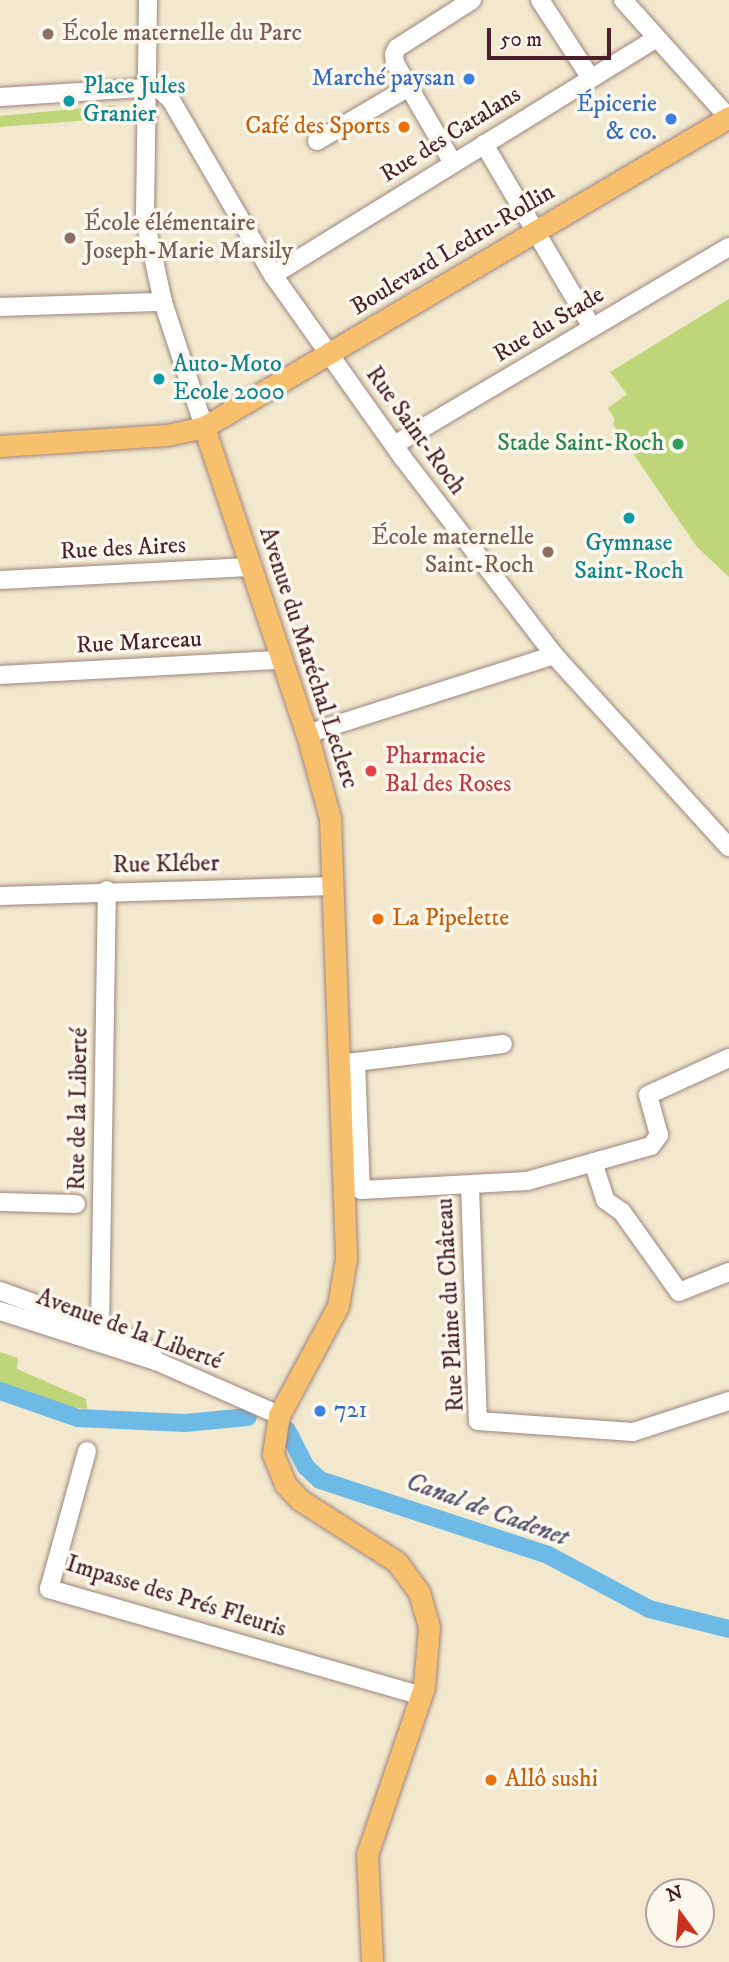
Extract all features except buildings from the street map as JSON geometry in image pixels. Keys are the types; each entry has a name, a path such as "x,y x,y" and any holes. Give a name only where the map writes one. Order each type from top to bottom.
{"main road":[{"name":"Boulevard Ledru-Rollin","path":"0,446 167,435 204,427 729,117"},
{"name":"Avenue du Maréchal Leclerc","path":"204,427 307,734 330,818 332,886 348,1063 348,1235 342,1281 328,1329 279,1415 271,1444 285,1484 316,1513 387,1553 419,1592 430,1640 421,1696 370,1839 365,1872 372,1962"}],"street":[{"name":"Avenue du Maréchal Leclerc","path":"148,0 150,85 144,204 163,302 204,427"},
{"path":"453,163 409,88 394,54 408,41 472,0"},
{"path":"540,0 590,77"},
{"path":"623,0 729,117"},
{"name":"Rue des Catalans","path":"273,275 656,38"},
{"path":"0,97 150,85"},
{"name":"Rue Saint-Roch","path":"150,85 171,100 273,275 328,356 394,445 555,655 729,847"},
{"path":"317,141 409,88"},
{"path":"484,144 537,229 592,327"},
{"name":"Rue du Stade","path":"394,445 729,247"},
{"path":"0,307 163,302"},
{"name":"Rue des Aires","path":"0,580 250,567"},
{"path":"307,734 555,655"},
{"name":"Rue Marceau","path":"0,675 281,660"},
{"name":"Rue Kléber","path":"0,896 107,890 332,886"},
{"name":"Rue de la Liberté","path":"100,1328 107,890"},
{"path":"503,1044 348,1063 361,1189 527,1181 651,1146 659,1135 648,1095 729,1058"},
{"path":"593,1161 605,1200 622,1212 679,1292 729,1272"},
{"name":"Rue Plaine du Château","path":"470,1185 478,1421 633,1432 729,1401"},
{"path":"0,1202 76,1204"},
{"path":"0,1290 138,1341 156,1361"},
{"name":"Avenue de la Liberté","path":"0,1311 156,1361 279,1415"},
{"name":"Impasse des Prés Fleuris","path":"87,1451 48,1589 421,1696"}],"green space":[{"path":"116,105 116,118 0,127 0,116"},
{"name":"Stade Saint-Roch","path":"729,299 729,577 697,547 613,424 615,420 608,408 627,394 610,372"},
{"path":"0,1352 18,1358 17,1369 86,1399 87,1409 68,1407 0,1384"}],"waterway":[{"name":"Canal de Cadenet","path":"0,1391 78,1418 185,1423 248,1417"},
{"name":"Canal de Cadenet","path":"287,1430 306,1467 320,1480 548,1555 649,1609 729,1629"}],"place":[{"name":"École maternelle du Parc","path":"48,34"},
{"name":"Marché paysan","path":"469,79"},
{"name":"Place Jules Granier","path":"69,101"},
{"name":"Épicerie & co.","path":"671,119"},
{"name":"Café des Sports","path":"404,127"},
{"name":"École élémentaire Joseph-Marie Marsily","path":"70,238"},
{"name":"Auto-Moto Ecole 2000","path":"159,379"},
{"name":"Stade Saint-Roch","path":"678,444"},
{"name":"Gymnase Saint-Roch","path":"629,518"},
{"name":"École maternelle Saint-Roch","path":"548,552"},
{"name":"Pharmacie Bal des Roses","path":"371,771"},
{"name":"La Pipelette","path":"378,919"},
{"name":"721","path":"320,1411"},
{"name":"Allô sushi","path":"491,1780"}]}
